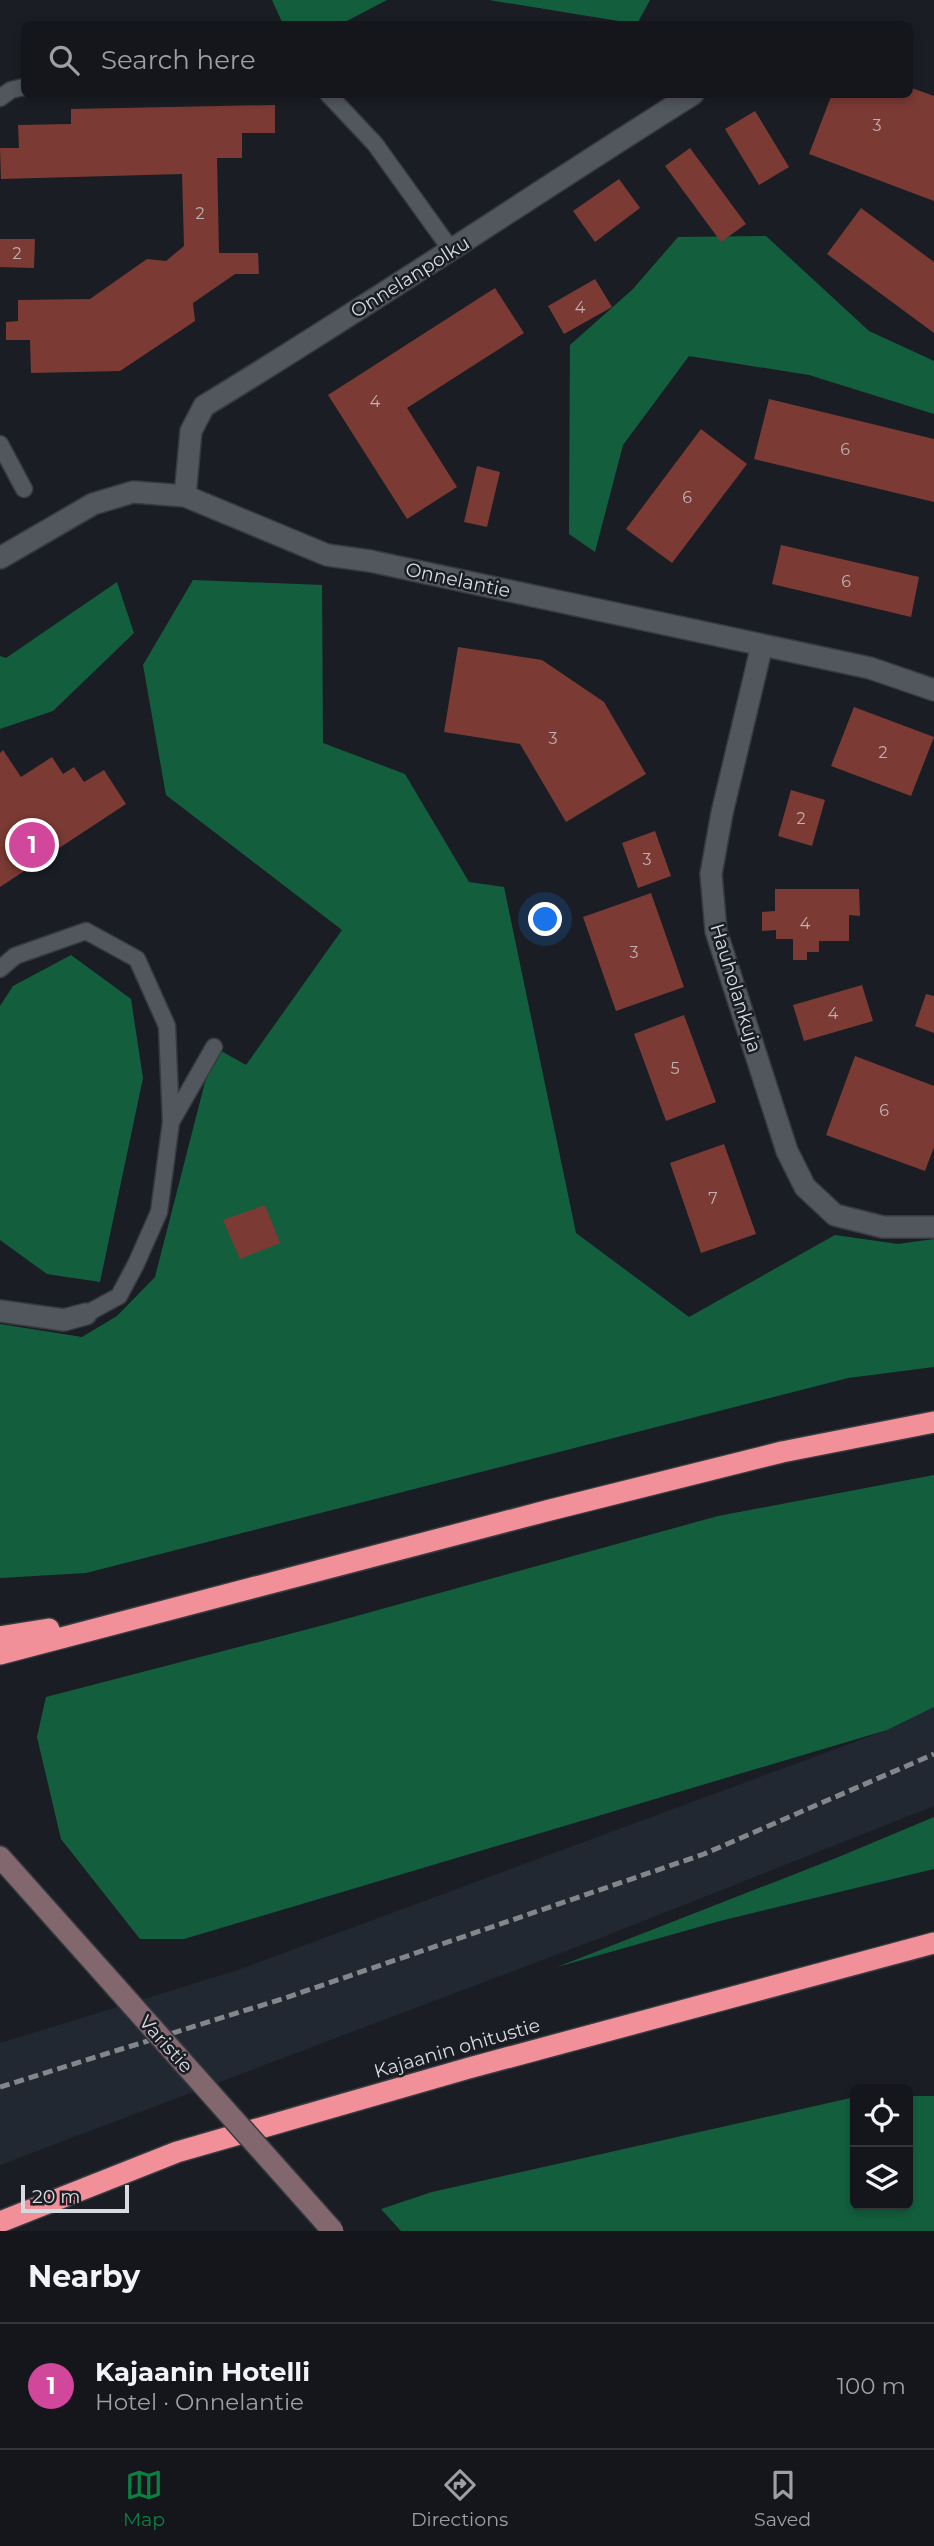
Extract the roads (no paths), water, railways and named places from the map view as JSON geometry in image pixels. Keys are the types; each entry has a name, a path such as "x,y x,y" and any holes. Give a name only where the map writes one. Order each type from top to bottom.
{"highway":[{"path":"0,1654 743,1462 934,1422"},
{"path":"0,1637 182,1607"},
{"name":"Kajaanin ohitustie","path":"0,2222 177,2152 483,2064 934,1943"}],"street":[{"name":"Onnelanpolku","path":"185,496 191,431 204,406 452,251 546,187 688,98"},
{"name":"Onnelantie","path":"0,558 93,504 133,492 185,496 327,555 370,561 870,667 934,690"},
{"name":"Hauholankuja","path":"762,645 722,813 711,874 716,931 787,1151 805,1186 835,1215 883,1227 934,1227"},
{"path":"0,1311 64,1320 86,1314"},
{"name":"Varistie","path":"0,1857 333,2231"}],"lane":[{"path":"0,98 11,90 21,88"},
{"path":"332,98 375,144 452,251"},
{"path":"0,444 24,489"},
{"path":"0,969 15,956 86,931 137,959 167,1026 171,1122 159,1212 119,1296 86,1314"},
{"path":"171,1122 214,1047"}],"railway":[{"path":"0,2087 285,1998 704,1854 934,1754"}],"place":[{"name":"Kajaanin Hotelli","path":"32,845"}]}
